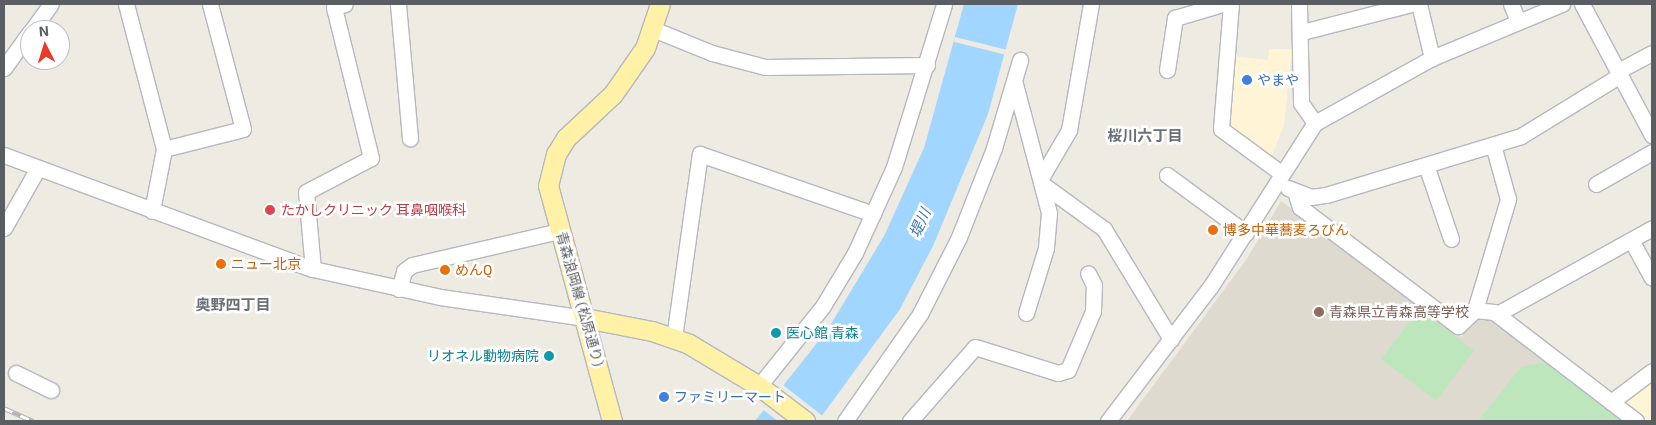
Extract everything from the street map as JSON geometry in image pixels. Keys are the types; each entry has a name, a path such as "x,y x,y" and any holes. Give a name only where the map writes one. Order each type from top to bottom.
{"main road":[{"name":"青森浪岡線 (松原通り)","path":"612,421 585,318 548,200 556,154 570,134 613,94 653,29 660,4"},
{"path":"585,318 674,338 762,388 805,421"}],"street":[{"path":"39,20 51,4"},
{"path":"126,4 164,149 152,210"},
{"path":"164,149 243,129 210,4"},
{"path":"313,269 306,192 371,158 334,8 345,4"},
{"path":"398,4 410,138"},
{"path":"762,388 838,283 873,214 894,167 927,65 944,4"},
{"path":"1043,182 1069,130 1091,4"},
{"path":"1167,70 1175,18 1222,4"},
{"path":"1231,4 1221,129 1295,191 1317,197 1426,165 1530,131 1652,53"},
{"path":"1299,4 1302,32 1300,103 1315,124"},
{"path":"1302,32 1412,4"},
{"path":"1420,4 1432,58"},
{"path":"1511,4 1518,21"},
{"path":"1108,421 1171,339 1246,232 1278,177 1315,124 1432,58 1562,4"},
{"path":"1582,4 1652,134"},
{"path":"653,29 712,53 765,67 927,65"},
{"path":"4,68 20,46"},
{"path":"845,421 892,358 939,278 979,189 1015,84 1020,60"},
{"path":"1015,84 1043,182 1049,233 1026,313"},
{"path":"1295,191 1297,204 1458,326 1475,310 1508,198 1493,144"},
{"path":"1596,184 1652,152"},
{"path":"4,154 313,269 399,289 585,318"},
{"path":"674,338 700,154 873,214"},
{"path":"1426,165 1451,239"},
{"path":"4,228 38,168"},
{"path":"1167,175 1246,232"},
{"path":"1043,182 1104,229 1171,339"},
{"path":"1497,314 1652,228"},
{"path":"399,289 407,267 559,231"},
{"path":"1632,240 1652,278"},
{"path":"910,421 975,347 1058,373 1068,370 1093,311 1094,285 1088,272"},
{"path":"1475,310 1497,314 1636,421"},
{"path":"1611,402 1652,371"},
{"path":"12,373 51,390"}],"shaded area":[{"path":"1269,49 1292,49 1284,125 1271,158 1225,124 1231,56 1268,60"},
{"name":"青森県立青森高等学校","path":"1281,201 1462,337 1474,316 1490,316 1626,421 1127,421 1246,260"},
{"path":"1652,376 1652,421 1641,421 1616,402"}],"green space":[{"path":"1419,309 1474,351 1436,401 1381,359"},
{"path":"1545,362 1621,421 1478,421 1521,367"}],"water":[{"name":"堤川","path":"964,4 1018,4 988,114 933,246 900,309 818,421 755,421 828,329 884,236 924,148"}],"pier":[{"path":"955,37 1010,51 1009,56 954,42"},
{"path":"783,385 824,417 821,421 778,421 762,409"}],"railway":[{"path":"4,408 33,421"}],"place":[{"name":"やまや","path":"1247,80"},
{"name":"たかしクリニック 耳鼻咽喉科","path":"270,210"},
{"name":"博多中華蕎麦ろびん","path":"1213,230"},
{"name":"ニュー北京","path":"221,264"},
{"name":"めんQ","path":"445,270"},
{"name":"青森県立青森高等学校","path":"1319,312"},
{"name":"医心館 青森","path":"776,333"},
{"name":"リオネル動物病院","path":"549,356"},
{"name":"ファミリーマート","path":"664,397"}],"district":[{"name":"桜川六丁目","path":"1145,136"},
{"name":"奥野四丁目","path":"233,305"}]}
